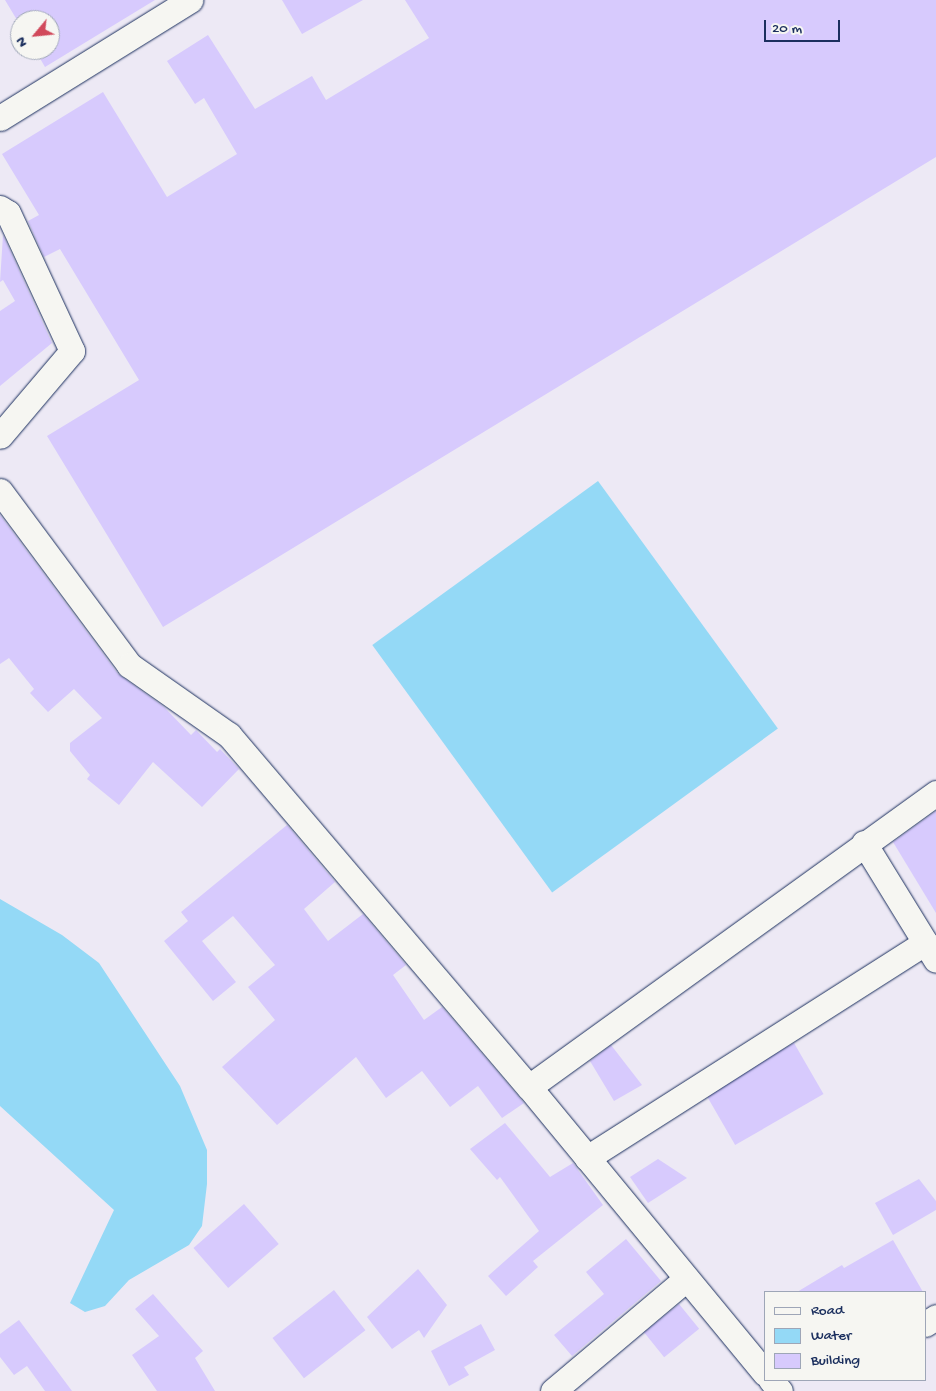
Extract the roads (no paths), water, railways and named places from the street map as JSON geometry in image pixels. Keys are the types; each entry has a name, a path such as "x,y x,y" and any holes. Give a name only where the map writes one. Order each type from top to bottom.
{"street":[{"path":"0,118 190,0"},
{"path":"0,208 8,212 72,351 0,436"},
{"path":"0,491 129,665 229,735 530,1087 764,1372"},
{"path":"530,1087 864,842 936,793"},
{"path":"587,1158 931,951 864,842"},
{"path":"553,1391 686,1279"},
{"path":"772,1381 780,1391"}],"water":[{"path":"598,481 778,729 552,893 372,645"},
{"path":"0,899 62,935 99,963 180,1086 207,1150 207,1184 202,1226 189,1245 129,1280 105,1306 85,1312 70,1303 114,1210 0,1106"}]}
